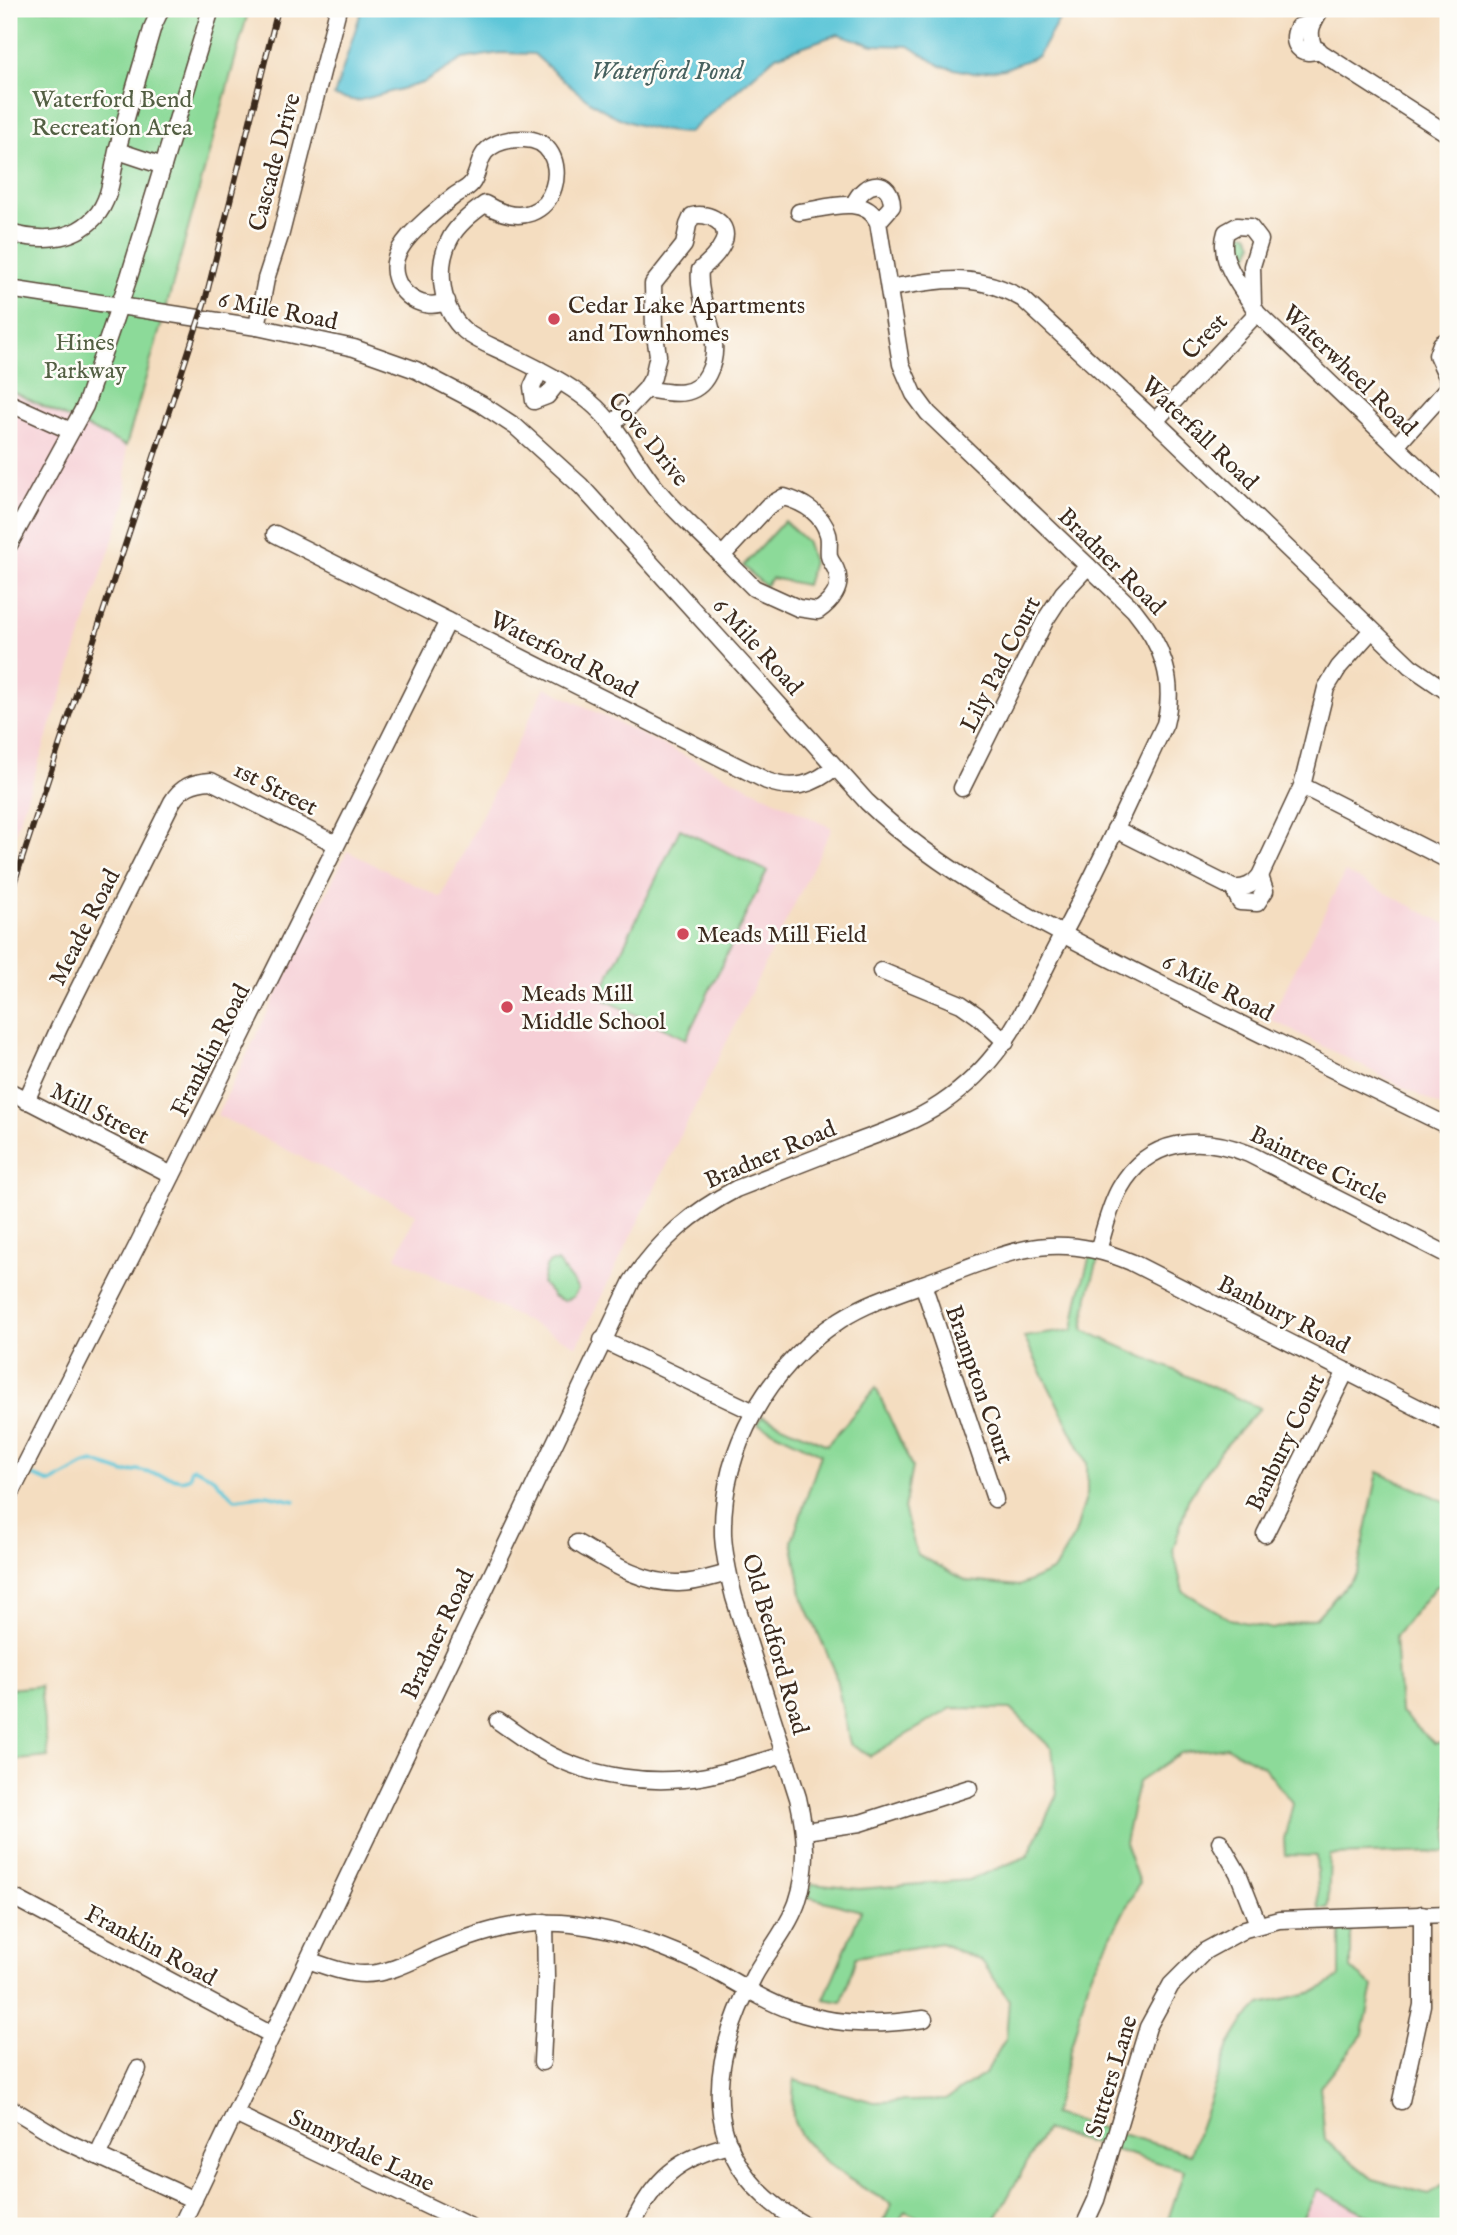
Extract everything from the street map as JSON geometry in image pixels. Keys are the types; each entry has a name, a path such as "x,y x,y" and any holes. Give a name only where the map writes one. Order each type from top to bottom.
{"street":[{"path":"9,233 42,239 71,234 95,217 108,194 153,26 161,9"},
{"path":"9,545 85,405 120,305 209,9"},
{"name":"Cascade Drive","path":"257,327 266,279 281,233 338,9"},
{"path":"1317,16 1309,28 1309,37 1314,48 1448,134"},
{"path":"471,184 485,204 495,210 512,215 528,214 543,206 552,192 557,173 546,148 536,141 526,138 506,140 489,148 480,159 471,184 411,234 396,257 394,275 402,292 421,304 431,306 447,301 441,278 443,255 451,237 463,221 485,204"},
{"path":"118,151 163,166"},
{"name":"Bradner Road","path":"181,2226 602,1340 641,1267 665,1238 694,1214 736,1189 923,1115 968,1083 1006,1042 1026,1009 1077,910 1165,724 1169,680 1163,655 1147,625 920,404 908,383 901,364 878,222 892,206 888,191 878,185 870,185 858,195 854,204 799,212"},
{"path":"854,204 871,211 878,222"},
{"path":"613,424 646,389 653,377 658,355 654,329 653,284 684,245 692,216 702,213 719,223 725,234 724,242 716,256 700,270"},
{"path":"646,389 680,395 696,389 705,380 714,363 716,346 701,292 700,270 677,252"},
{"name":"Waterfall Road","path":"888,288 943,279 962,279 984,282 1010,292 1035,308 1420,675 1448,692"},
{"name":"6 Mile Road","path":"9,289 257,327 383,357 448,386 516,427 582,486 835,767 888,821 928,854 980,889 1063,934 1448,1126"},
{"name":"Cove Drive","path":"447,301 456,320 466,331 540,370 590,402 613,424 656,488 722,556 754,588 798,608 818,611 829,604 837,591 838,573 829,558 828,533 818,517 803,503 784,497 768,506 722,556"},
{"name":"Crest","path":"1155,421 1255,309"},
{"name":"Waterwheel Road","path":"1255,309 1448,496"},
{"path":"1448,339 1441,344 1437,355 1448,379"},
{"path":"534,401 532,387 540,370"},
{"path":"516,427 534,401 547,396 559,381"},
{"path":"1396,446 1448,388"},
{"path":"9,403 71,431"},
{"name":"Waterford Road","path":"275,534 766,781 785,786 801,786 817,781 835,767"},
{"name":"Lily Pad Court","path":"962,789 1046,619 1063,593 1087,566"},
{"name":"Franklin Road","path":"9,1497 448,621"},
{"path":"1115,829 1233,888 1249,886 1260,876 1302,786 1326,688 1339,667 1372,630"},
{"name":"1st Street","path":"194,783 211,781 336,844"},
{"name":"Meade Road","path":"26,1101 59,1028 172,802 181,790 194,783"},
{"path":"1302,786 1448,860"},
{"path":"881,971 961,1004 1006,1042"},
{"name":"Mill Street","path":"9,1091 172,1175"},
{"name":"Baintree Circle","path":"1098,1250 1118,1191 1138,1165 1171,1146 1206,1142 1222,1144 1249,1154 1448,1255"},
{"name":"Old Bedford Road","path":"730,2145 720,2111 720,2074 729,2033 748,1990 788,1923 802,1882 806,1853 799,1798 728,1573 723,1535 726,1491 737,1451 754,1412 783,1370 824,1332 862,1308 1024,1248 1064,1245 1098,1250"},
{"name":"Banbury Road","path":"1098,1250 1131,1262 1448,1423"},
{"name":"Brampton Court","path":"923,1284 995,1499"},
{"path":"602,1340 754,1412"},
{"name":"Banbury Court","path":"1265,1534 1346,1371"},
{"path":"577,1543 622,1569 653,1580 694,1582 728,1573"},
{"path":"498,1721 557,1758 590,1770 626,1777 690,1779 784,1755"},
{"path":"805,1831 860,1823 969,1788"},
{"path":"1220,1842 1238,1872 1258,1924"},
{"name":"Franklin Road","path":"9,1895 272,2035"},
{"path":"1401,2101 1422,2005 1422,1914"},
{"name":"Sutters Lane","path":"1084,2226 1096,2200 1147,2027 1159,2003 1180,1974 1205,1951 1232,1934 1258,1924 1298,1917 1448,1914"},
{"path":"542,2062 546,1979 545,1922"},
{"path":"308,1960 349,1973 378,1973 485,1931 515,1924 545,1922 593,1928 651,1944 696,1962 748,1990 800,2013 837,2022 883,2025 924,2020"},
{"path":"97,2156 138,2068"},
{"path":"9,2107 48,2132 194,2200"},
{"name":"Sunnydale Lane","path":"234,2114 469,2226"},
{"path":"632,2226 646,2198 672,2169 697,2155 730,2145 743,2172 763,2196 807,2226"}],"shaded area":[{"path":"9,390 126,446 126,501 9,851"},
{"name":"Meads Mill Middle School","path":"545,687 832,828 577,1346 396,1257 416,1214 217,1115 347,851 441,898"},
{"path":"1345,872 1448,925 1448,1110 1270,1019"},
{"path":"1318,2188 1389,2226 1298,2226"}],"green space":[{"name":"Waterford Bend Recreation Area","path":"9,9 249,9 126,446 9,390"},
{"path":"1241,233 1248,234 1253,243 1243,272 1237,262 1232,239"},
{"path":"784,521 806,541 813,562 806,585 772,578 765,586 743,566"},
{"name":"Meads Mill Field","path":"680,829 767,871 686,1039 599,997"},
{"path":"1090,1255 1099,1256 1088,1296 1083,1330 1260,1408 1218,1454 1188,1500 1173,1550 1183,1591 1230,1619 1272,1629 1316,1618 1357,1573 1378,1472 1448,1503 1448,1586 1436,1586 1395,1636 1400,1712 1434,1743 1448,1743 1448,1852 1330,1855 1328,1908 1319,1908 1316,1856 1285,1855 1284,1839 1293,1804 1263,1766 1227,1747 1181,1753 1138,1782 1125,1843 1139,1883 1090,1976 1053,2114 1190,2154 1229,2045 1243,2022 1261,2004 1314,1992 1340,1977 1340,1922 1351,1923 1351,1969 1373,1986 1363,2034 1320,2087 1325,2140 1373,2179 1428,2194 1448,2182 1448,2226 1389,2226 1318,2189 1298,2226 1166,2226 1184,2170 1045,2130 994,2222 935,2226 905,2211 896,2226 881,2226 892,2204 851,2180 824,2160 795,2124 792,2109 794,2080 874,2102 945,2100 985,2074 1006,2038 1009,2000 982,1961 941,1943 856,1957 842,2002 824,1999 861,1911 808,1897 812,1884 859,1889 969,1880 1028,1856 1057,1794 1052,1749 1011,1709 952,1708 870,1756 850,1744 834,1669 803,1599 792,1541 821,1454 758,1424 762,1416 827,1445 876,1388 912,1467 904,1509 917,1554 967,1581 1019,1586 1054,1570 1075,1534 1087,1494 1087,1463 1024,1337 1073,1330"},
{"path":"550,1262 557,1262 578,1289 573,1297 564,1301 554,1297 542,1283"},
{"path":"40,1686 48,1757 9,1761 9,1689"}],"water":[{"name":"Waterford Pond","path":"362,9 1065,9 1038,56 1004,69 973,73 941,66 909,46 873,45 838,34 776,56 688,133 641,126 603,110 534,54 500,53 463,59 423,83 357,101 334,96"}],"waterway":[{"path":"25,1473 51,1483 93,1462 125,1473 137,1470 182,1480 190,1477 191,1469 194,1468 211,1476 235,1499 267,1495 295,1501"},
{"path":"9,1463 18,1469"}],"railway":[{"path":"9,899 205,301 278,9"}],"place":[{"name":"Cedar Lake Apartments and Townhomes","path":"554,319"},
{"name":"Meads Mill Field","path":"683,934"},
{"name":"Meads Mill Middle School","path":"507,1007"}],"park label":[{"name":"Hines Parkway","path":"85,356"}]}
